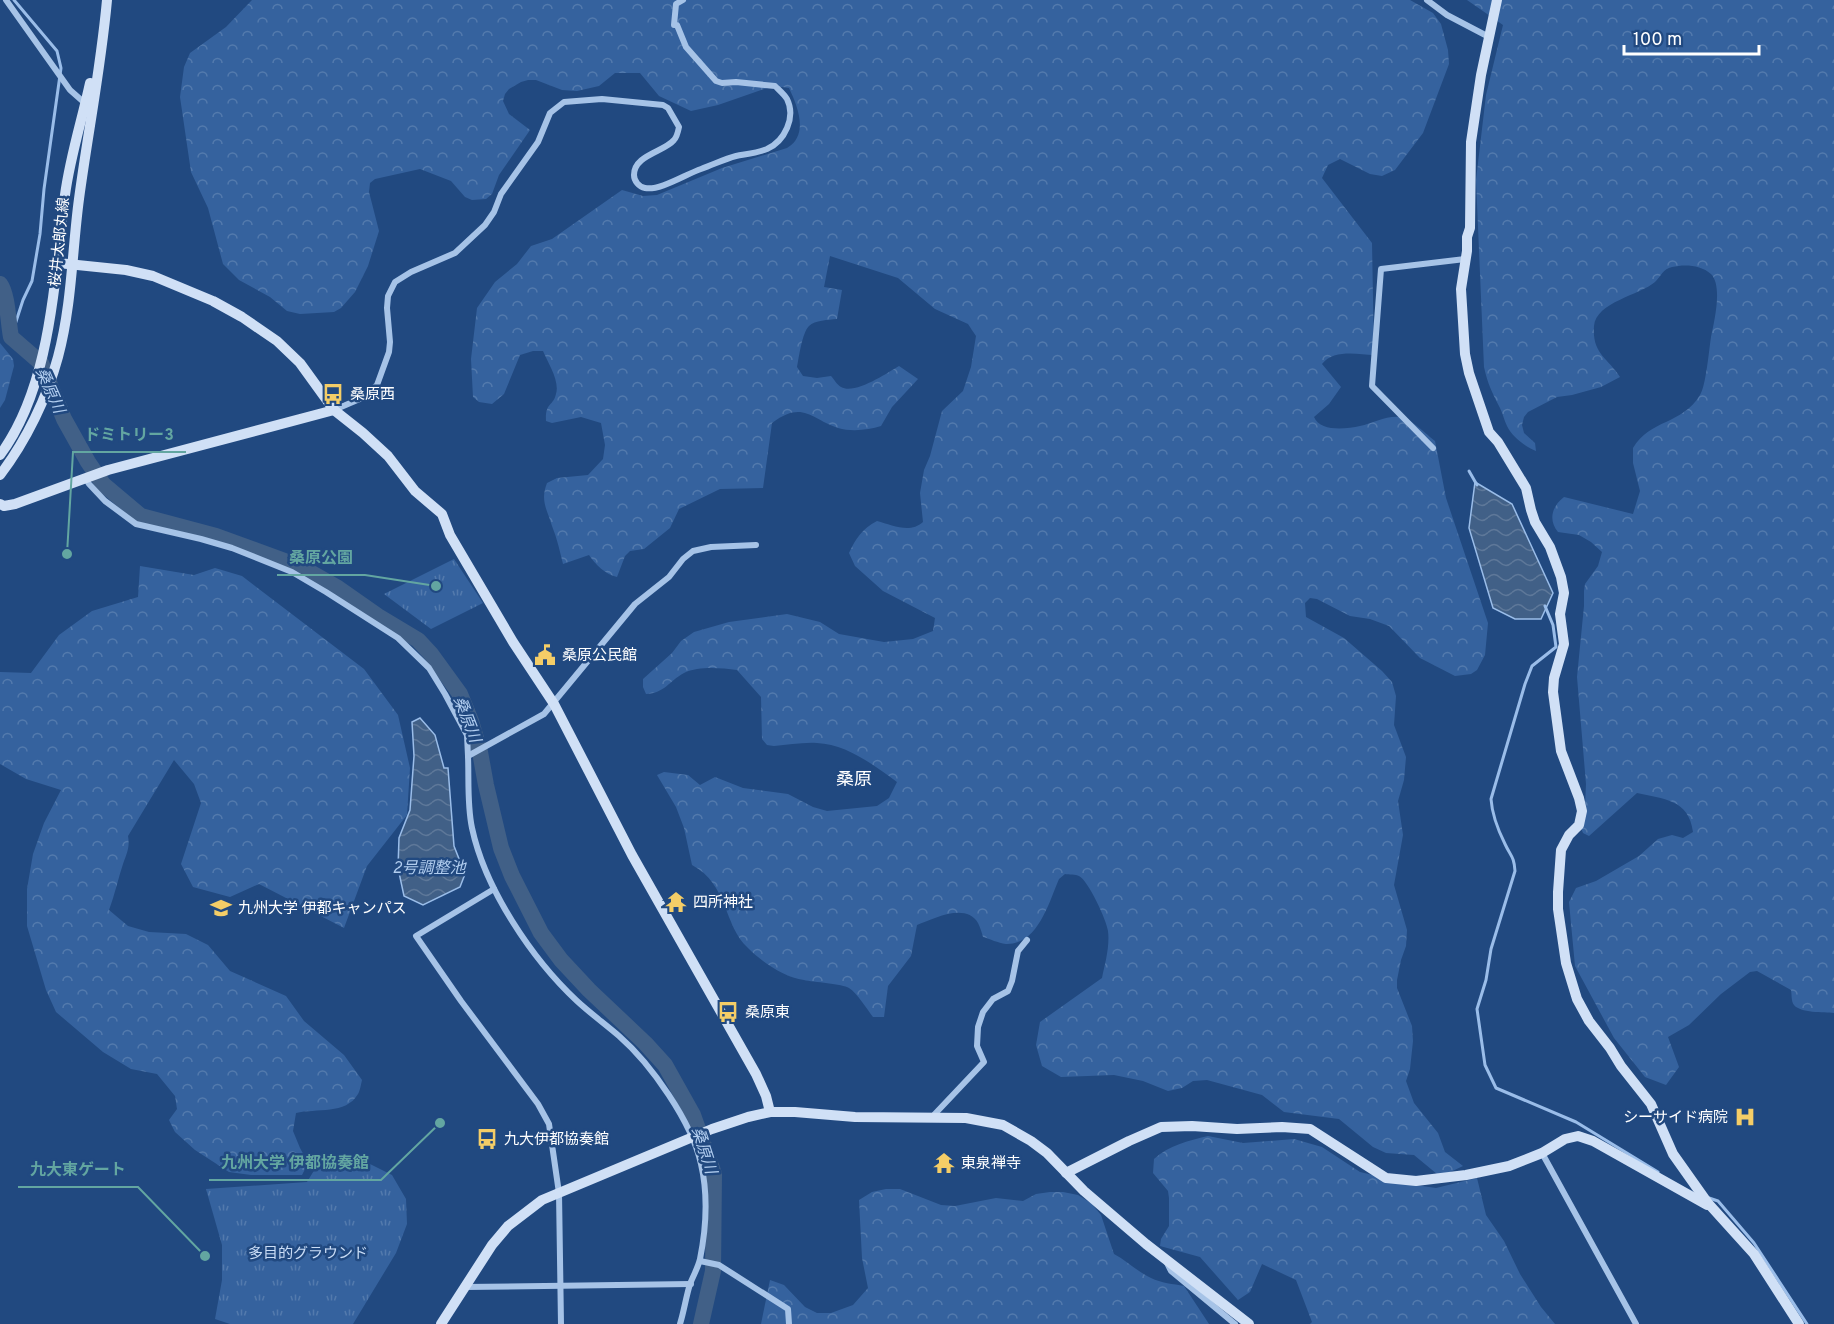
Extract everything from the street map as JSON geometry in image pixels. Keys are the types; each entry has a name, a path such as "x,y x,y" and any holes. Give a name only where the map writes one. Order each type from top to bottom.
{"street":[{"path":"6,0 70,90 89,106"},
{"name":"桜井太郎丸線","path":"0,455 22,419 45,348 66,192 89,106 104,37 107,0"},
{"path":"0,504 4,506 15,504 105,472 334,410 362,398 377,385 386,364 390,342 388,296 395,282 411,272 455,253 480,230 494,212 501,194 520,165 535,147 550,114 564,102 602,99 663,105 668,108 679,128 674,141 652,154 634,172 635,181 645,189 661,186 682,176 777,143 789,123 790,109 786,97 775,86 740,82 719,83 713,79 690,52 677,25 674,25 676,4 683,0"},
{"path":"1427,0 1447,15 1489,37"},
{"path":"1497,0 1481,75 1471,142 1470,228 1461,289 1465,354 1489,432 1498,442 1526,488 1535,522 1550,547 1564,592 1560,614 1564,644 1554,678 1553,692 1561,751 1579,798 1581,811 1579,825 1569,835 1561,850 1559,865 1558,909 1566,963 1577,999 1589,1021 1651,1104 1673,1154 1709,1205 1754,1254 1799,1324"},
{"name":"桜井太郎丸線","path":"0,475 22,442 40,405 58,357 65,323 89,106"},
{"path":"1433,448 1372,386 1381,269 1465,259"},
{"path":"58,263 126,270 153,276 213,301 242,317 277,341 300,363 334,410 363,432 388,456 415,491 442,514 450,535 513,642 554,704 632,855 756,1074 766,1095 770,1112"},
{"path":"88,478 89,484 105,501 136,524 201,538 292,573 398,638 429,668 467,735 471,755 468,789 472,828 482,864 510,921 576,1000 620,1036 639,1056 672,1102 692,1137 701,1164 705,1198 700,1261 690,1284 680,1324"},
{"path":"471,755 544,714 635,604 669,577 683,558 693,551 711,546 756,545"},
{"path":"494,889 416,936 549,1124 559,1193 561,1324"},
{"path":"931,1118 984,1062 977,1046 978,1027 993,999 1008,991 1018,951 1027,940"},
{"path":"441,1324 492,1245 508,1226 542,1200 712,1129 770,1112 795,1112 855,1117 966,1118 1003,1125 1047,1153 1066,1173 1165,1260 1248,1324"},
{"path":"1066,1173 1161,1127 1310,1129 1386,1178 1416,1181 1466,1175 1509,1166 1542,1153 1565,1139 1578,1136 1593,1141 1709,1205"},
{"path":"1542,1153 1636,1324"},
{"path":"1165,1260 1171,1271 1235,1324"},
{"path":"700,1261 719,1265 788,1309 789,1324"},
{"path":"465,1287 690,1284"}],"green space":[{"path":"252,0 1410,0 1433,13 1441,24 1449,64 1423,133 1395,170 1382,176 1370,174 1340,159 1328,165 1322,178 1372,243 1374,355 1339,354 1322,364 1341,387 1329,404 1314,417 1322,425 1341,428 1360,426 1391,417 1401,417 1414,423 1435,441 1446,498 1488,623 1485,655 1477,670 1471,674 1455,676 1420,658 1389,626 1370,619 1350,616 1317,599 1310,598 1305,603 1306,617 1344,638 1382,671 1392,682 1396,696 1394,725 1406,757 1404,780 1398,801 1403,835 1394,885 1407,930 1406,946 1397,980 1397,988 1412,1026 1410,1069 1406,1081 1414,1103 1438,1133 1445,1152 1463,1166 1444,1175 1437,1174 1414,1155 1386,1153 1373,1147 1339,1119 1284,1112 1262,1095 1207,1080 1193,1081 1182,1088 1168,1091 1143,1081 1114,1075 1061,1077 1042,1066 1036,1045 1040,1022 1102,978 1106,961 1107,926 1092,893 1078,875 1065,874 1059,879 1041,920 1026,938 1017,942 1006,944 983,937 978,923 966,914 940,916 917,925 911,956 888,986 884,1017 873,1017 859,997 849,988 789,976 748,948 734,928 713,883 692,865 684,828 676,807 657,775 664,772 688,775 700,785 715,777 743,788 788,794 813,807 827,811 877,806 889,798 897,782 859,756 828,744 767,745 762,739 761,697 737,670 696,669 684,673 658,691 646,694 643,679 672,653 681,641 694,632 729,622 787,614 820,622 839,634 884,642 913,639 933,631 935,618 883,591 855,566 849,553 860,534 877,521 907,528 918,526 923,522 920,493 924,470 942,411 963,391 971,367 976,336 968,324 935,309 898,278 830,256 824,287 842,290 837,319 818,321 809,326 803,339 797,367 803,376 817,378 831,376 840,386 847,389 862,386 899,366 918,379 892,407 881,426 849,430 838,428 806,413 799,412 783,416 772,423 763,488 720,489 679,509 670,528 644,549 630,551 625,556 617,577 601,569 589,555 563,564 545,505 545,489 547,483 557,478 588,475 603,459 605,445 601,423 581,417 552,423 546,421 548,408 555,398 557,389 555,378 543,351 520,355 504,394 492,404 479,402 473,397 471,359 477,308 495,282 517,264 531,246 552,239 622,190 643,196 657,195 722,168 787,148 798,136 800,128 796,104 789,88 767,88 718,105 691,111 659,96 640,73 615,73 599,86 577,91 562,90 536,80 521,82 509,89 503,101 509,114 530,130 499,175 492,194 486,199 472,200 465,197 451,181 420,169 375,179 370,183 369,192 379,231 368,266 355,292 341,308 334,312 300,314 287,311 270,297 239,280 223,264 208,208 191,172 180,97 184,67 190,53 226,27"},
{"path":"1467,0 1834,0 1834,1013 1797,1008 1792,1002 1791,990 1757,971 1750,972 1721,994 1689,1025 1668,1037 1679,1067 1666,1085 1645,1077 1614,1038 1575,966 1569,902 1576,888 1596,881 1639,856 1658,839 1672,835 1683,838 1693,832 1691,821 1686,813 1673,802 1637,793 1589,836 1583,833 1580,826 1585,807 1586,784 1577,677 1585,584 1598,566 1602,552 1579,535 1558,532 1552,518 1554,509 1564,497 1633,514 1640,491 1633,463 1633,448 1648,432 1693,405 1702,390 1715,314 1717,295 1715,280 1703,269 1693,266 1672,267 1666,269 1648,287 1602,311 1594,326 1595,343 1620,377 1601,387 1557,397 1528,412 1522,425 1524,433 1535,443 1536,451 1512,434 1490,388 1484,367 1476,180 1486,95 1503,25"},
{"path":"0,343 13,359 14,366 5,400 0,408"},
{"path":"454,559 483,603 431,629 384,594"},
{"path":"140,566 194,575 215,568 242,576 364,669 398,715 410,768 407,815 367,866 344,928 259,884 230,897 193,887 181,864 201,803 194,784 174,760 128,836 128,850 109,910 128,926 149,932 186,934 208,945 230,971 286,996 304,1021 344,1055 362,1080 358,1094 353,1101 330,1110 296,1113 293,1131 308,1163 302,1175 251,1175 229,1172 195,1150 175,1132 169,1120 177,1109 175,1096 157,1074 131,1069 103,1052 56,1012 46,990 27,926 27,889 33,854 44,823 61,790 26,779 0,764 0,672 31,673 59,635 92,611 138,597"},
{"path":"1208,1136 1243,1143 1294,1139 1322,1147 1360,1172 1415,1185 1436,1188 1477,1178 1486,1215 1504,1241 1520,1274 1555,1324 1310,1324 1312,1322 1296,1280 1262,1264 1250,1292 1238,1300 1200,1257 1160,1246 1161,1239 1169,1226 1169,1198 1168,1191 1153,1173 1154,1159 1172,1147"},
{"name":"多目的グラウンド","path":"336,1160 370,1164 392,1175 406,1199 407,1224 396,1253 353,1324 230,1324 215,1319 222,1280 222,1245 206,1189 307,1182 318,1164"},
{"path":"900,1189 941,1205 955,1206 996,1198 1023,1201 1036,1194 1050,1192 1078,1195 1091,1203 1101,1215 1114,1254 1151,1278 1184,1286 1209,1324 761,1324 770,1280 784,1285 805,1307 817,1313 831,1313 853,1305 868,1288 862,1258 859,1200 872,1192"}],"water":[{"path":"1475,482 1512,504 1553,593 1541,619 1515,619 1493,608 1469,528"},
{"name":"2号調整池","path":"420,718 435,735 444,768 448,768 454,846 465,874 460,887 423,905 404,896 398,868 399,838 410,810 414,756 412,722"}],"waterway":[{"path":"11,337 32,281 61,68 57,51 14,0"},
{"name":"桑原川","path":"0,284 6,302 11,337 41,363 64,419 103,484 141,516 216,536 301,567 338,588 418,640 460,694 480,752 501,848 512,876 541,933 561,960 589,990 665,1065 693,1115 714,1174 713,1271 701,1324"},
{"path":"1469,471 1477,485"},
{"path":"1545,606 1553,625 1556,647 1532,666 1491,799 1496,822 1513,859 1515,871 1491,949 1486,980 1477,1009 1485,1065 1496,1088 1576,1122 1658,1172"},
{"path":"1709,1198 1718,1201 1754,1243 1807,1324"}],"place":[{"name":"桑原西","path":"333,394"},
{"name":"ドミトリー3","path":"67,554"},
{"name":"桑原公園","path":"436,586"},
{"name":"桑原公民館","path":"545,655"},
{"name":"四所神社","path":"676,902"},
{"name":"九州大学 伊都キャンパス","path":"221,908"},
{"name":"桑原東","path":"728,1012"},
{"name":"シーサイド病院","path":"1745,1117"},
{"name":"九州大学 伊都協奏館","path":"440,1123"},
{"name":"九大伊都協奏館","path":"487,1139"},
{"name":"東泉禅寺","path":"944,1163"},
{"name":"九大東ゲート","path":"205,1256"}],"district":[{"name":"桑原","path":"854,779"}]}
